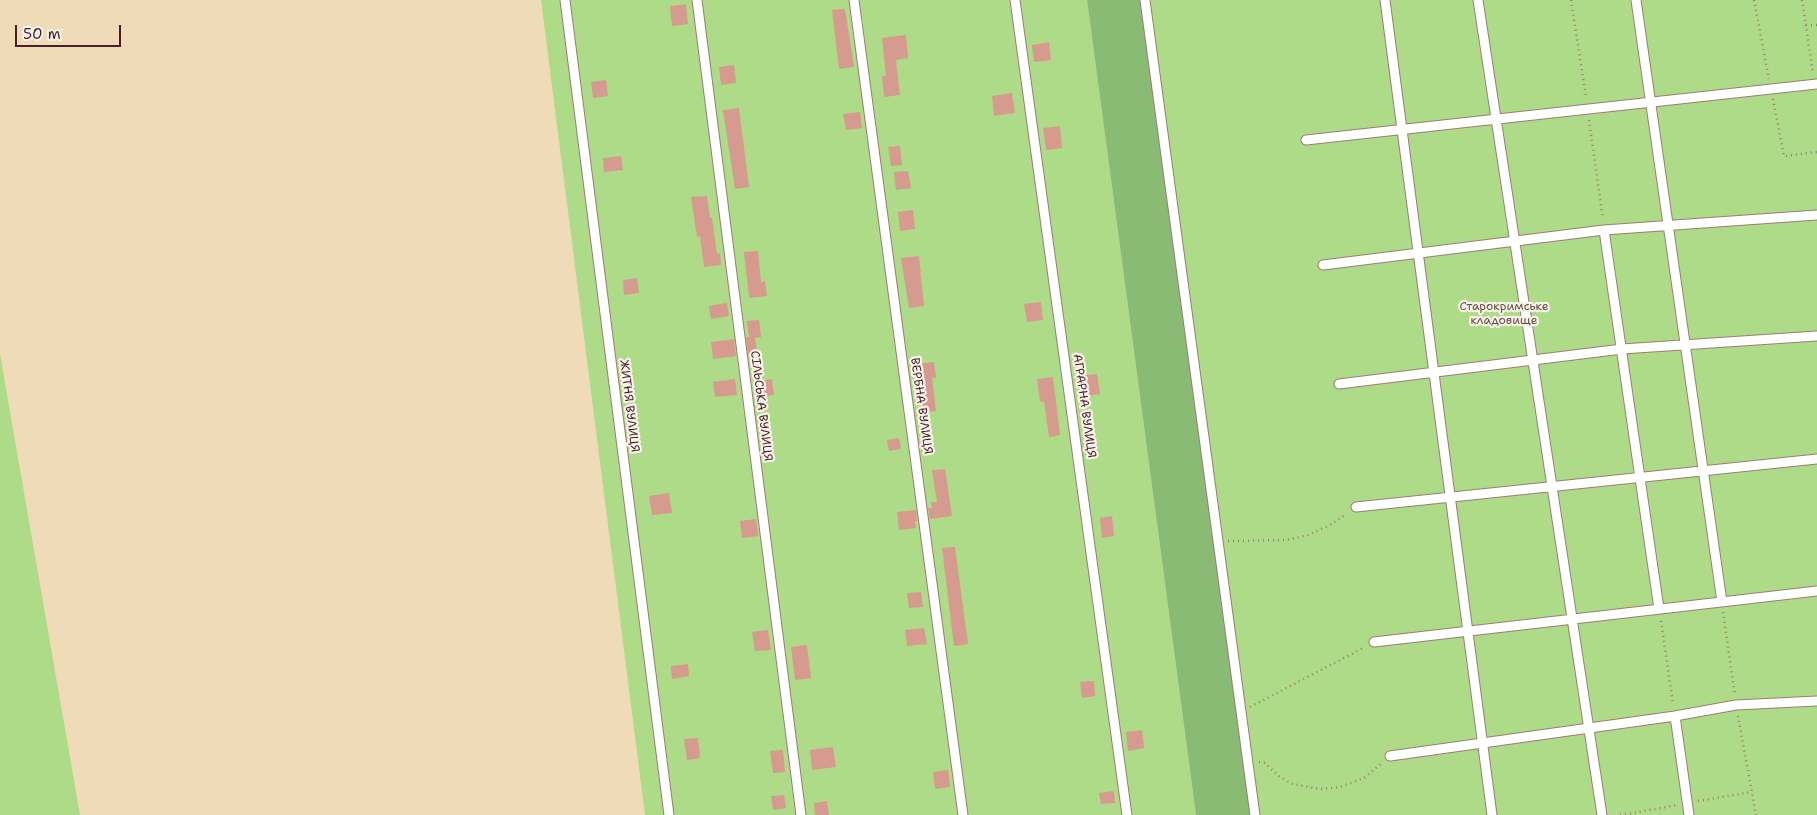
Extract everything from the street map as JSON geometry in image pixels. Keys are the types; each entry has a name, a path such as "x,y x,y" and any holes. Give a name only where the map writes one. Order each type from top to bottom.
{"lane":[{"name":"ЖИТНЯ ВУЛИЦЯ","path":"565,0 668,815"},
{"name":"СІЛЬСЬКА ВУЛИЦЯ","path":"697,0 801,815"},
{"name":"ВЕРБНА ВУЛИЦЯ","path":"854,0 963,815"},
{"name":"АГРАРНА ВУЛИЦЯ","path":"1015,0 1127,815"},
{"path":"1145,0 1148,33 1220,542 1255,815"},
{"path":"1390,0 1385,0 1492,815"},
{"path":"1478,0 1602,815"},
{"path":"1636,0 1722,602"},
{"path":"1306,140 1816,84"},
{"path":"1323,265 1604,230 1817,215"},
{"path":"1604,230 1660,609"},
{"path":"1339,384 1622,349 1817,336"},
{"path":"1356,507 1817,459"},
{"path":"1374,642 1817,591"},
{"path":"1390,756 1675,716 1736,705 1817,701"},
{"path":"1675,716 1689,815"}],"path":[{"path":"1802,0 1816,84"},
{"path":"1806,25 1817,25"},
{"path":"1220,542 1286,540 1308,535 1328,526 1356,507"},
{"path":"1722,602 1736,705 1756,815"},
{"path":"1660,609 1675,716"},
{"path":"1242,709 1256,706 1374,642"},
{"path":"1248,760 1265,762 1280,777 1293,784 1320,790 1340,787 1364,778 1390,756"}],"green space":[{"path":"541,0 1087,0 1196,815 645,815"},
{"path":"1087,0 1145,0 1255,815 1196,815"},
{"name":"Старокримське кладовище","path":"1145,0 1817,0 1817,815 1255,815"},
{"path":"0,354 80,815 0,815"}],"building":[{"path":"686,4 688,24 672,26 670,6"},
{"path":"845,9 854,67 839,69 832,10"},
{"path":"906,35 908,58 896,60 900,95 884,97 882,76 886,76 882,38"},
{"path":"1049,42 1051,60 1034,62 1032,45"},
{"path":"734,65 736,83 721,85 719,67"},
{"path":"606,80 608,96 593,98 591,82"},
{"path":"1012,93 1015,113 994,116 992,96"},
{"path":"739,108 749,187 735,189 723,110"},
{"path":"860,112 862,128 846,130 843,114"},
{"path":"1060,126 1062,148 1046,150 1043,128"},
{"path":"900,146 902,165 891,166 888,147"},
{"path":"621,156 623,170 604,172 603,158"},
{"path":"908,171 911,188 896,190 894,172"},
{"path":"707,196 717,254 720,253 721,265 704,267 700,236 697,237 691,197"},
{"path":"913,210 915,229 900,231 898,212"},
{"path":"758,251 761,282 765,281 767,296 749,298 744,252"},
{"path":"919,256 924,306 909,308 901,258"},
{"path":"637,278 639,293 624,295 623,280"},
{"path":"1041,302 1043,320 1027,322 1024,304"},
{"path":"727,303 729,316 711,319 709,306"},
{"path":"759,320 761,337 755,338 757,353 748,354 746,337 749,337 747,321"},
{"path":"734,339 736,356 713,359 711,342"},
{"path":"934,362 936,378 932,378 936,411 924,412 917,364"},
{"path":"1097,374 1100,394 1081,397 1078,376"},
{"path":"1053,377 1060,435 1049,437 1044,401 1040,402 1037,379"},
{"path":"735,379 737,395 715,397 713,382"},
{"path":"772,379 774,395 762,397 760,381"},
{"path":"899,438 901,449 889,451 887,440"},
{"path":"945,469 952,516 930,519 928,508 932,508 931,502 937,502 932,470"},
{"path":"669,493 672,513 652,515 649,496"},
{"path":"916,510 916,528 899,530 897,512"},
{"path":"1112,516 1114,536 1102,538 1100,518"},
{"path":"756,519 758,536 742,538 740,521"},
{"path":"955,547 968,644 954,646 942,548"},
{"path":"921,592 923,607 909,608 907,593"},
{"path":"924,628 927,644 907,646 905,630"},
{"path":"768,630 771,650 755,651 752,632"},
{"path":"807,645 811,678 795,680 791,647"},
{"path":"688,664 689,676 672,679 671,666"},
{"path":"1094,681 1095,696 1082,698 1080,682"},
{"path":"1142,730 1144,748 1128,751 1126,732"},
{"path":"698,738 700,758 687,760 684,739"},
{"path":"833,747 836,767 812,770 810,750"},
{"path":"783,750 785,772 773,773 770,751"},
{"path":"948,770 950,787 935,789 933,772"},
{"path":"1114,791 1115,803 1101,804 1099,793"},
{"path":"784,795 786,808 773,810 771,796"},
{"path":"827,801 829,815 815,815 814,803"}]}
